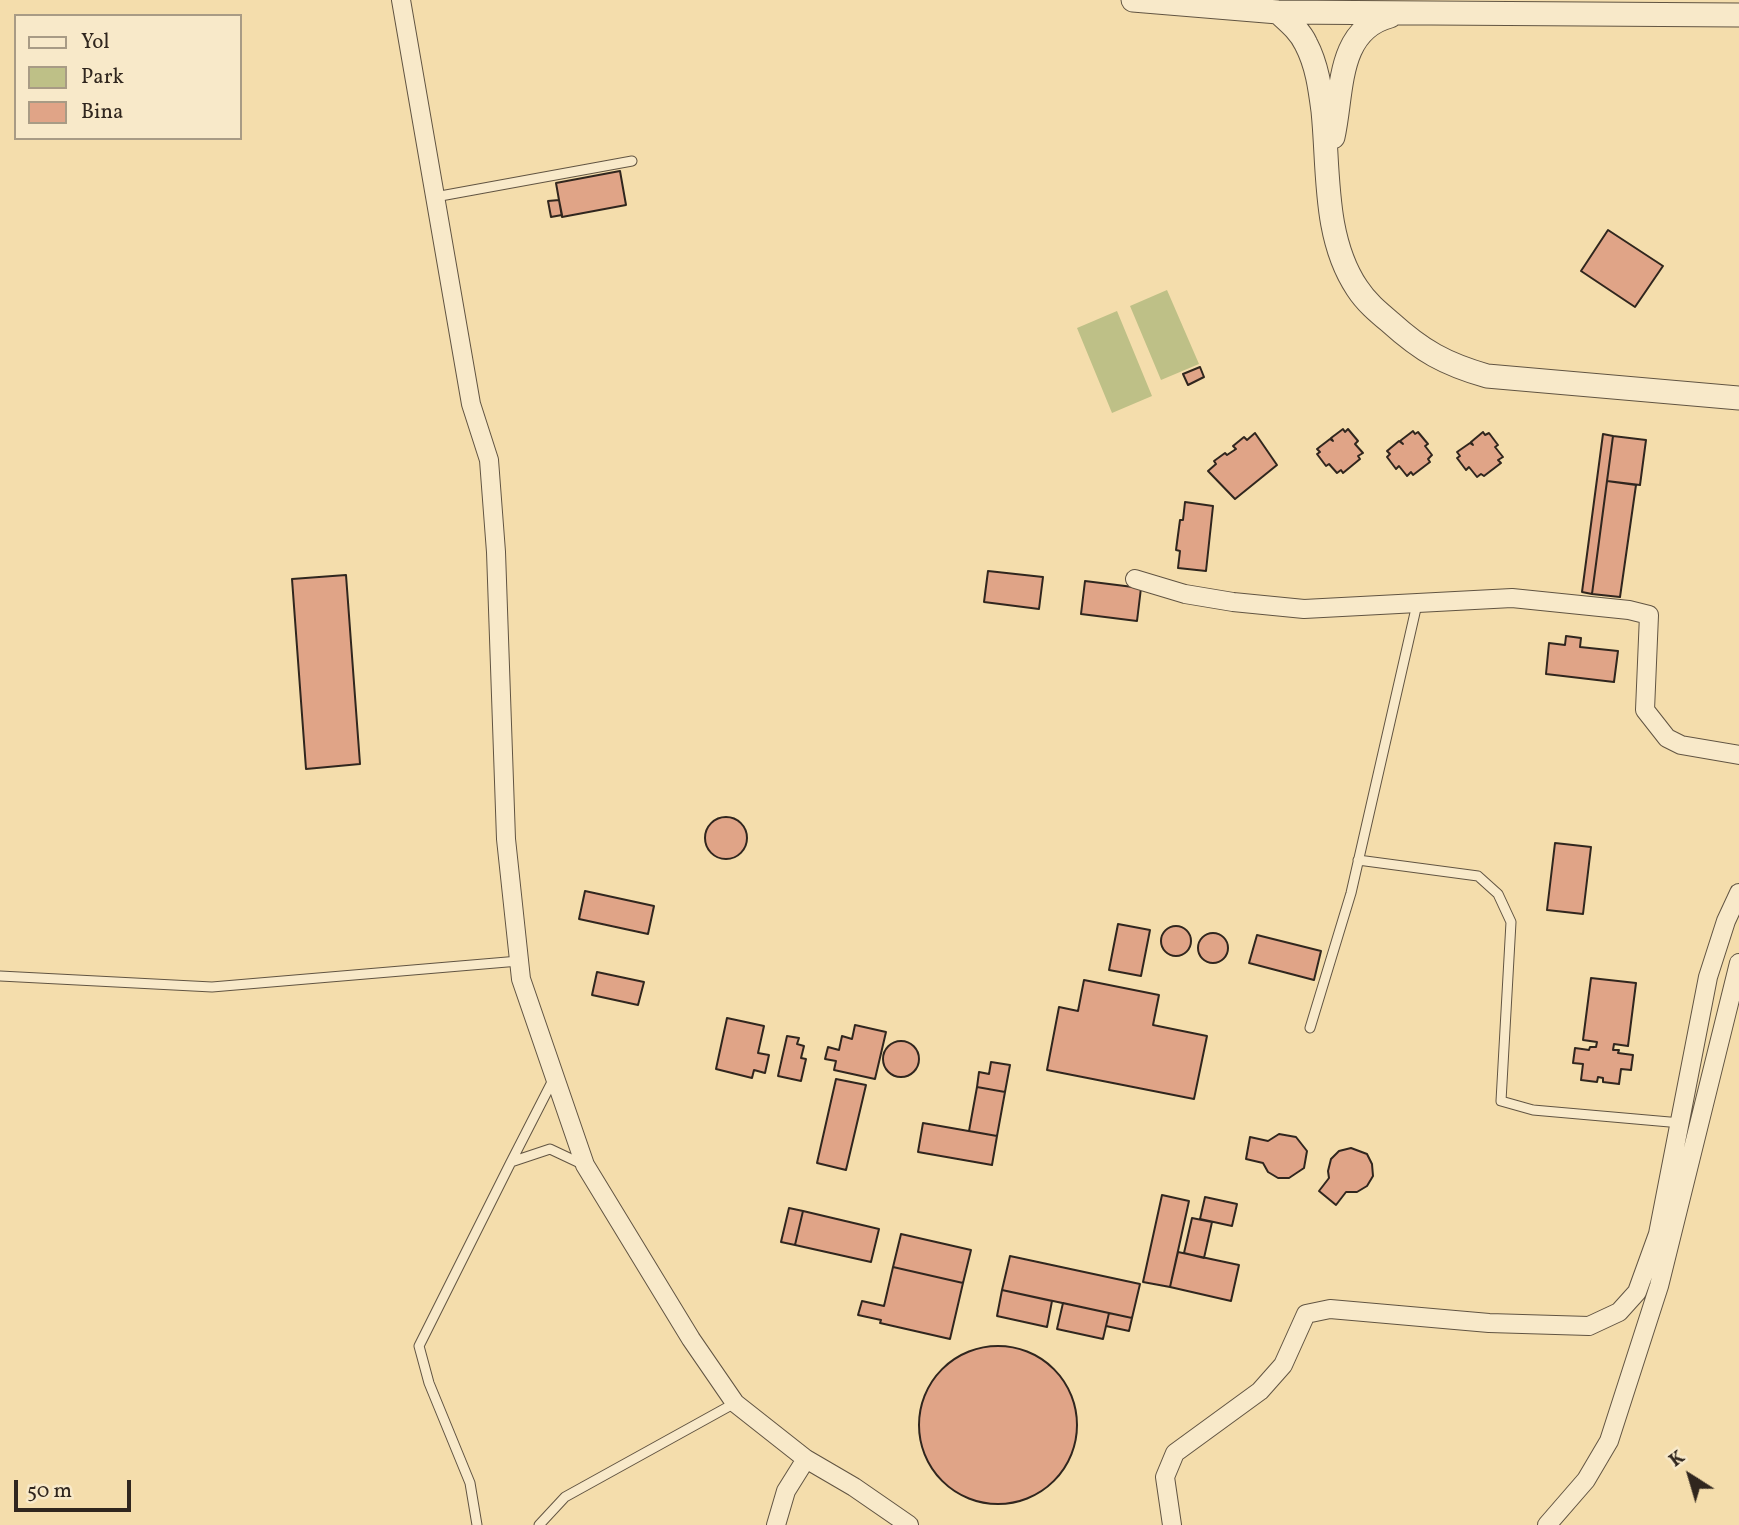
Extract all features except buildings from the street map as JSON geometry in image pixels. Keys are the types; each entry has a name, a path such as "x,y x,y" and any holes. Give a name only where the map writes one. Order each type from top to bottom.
{"street":[{"path":"401,0 471,404 489,460 496,552 506,839 522,979 584,1165 691,1339 735,1403 806,1459 855,1487 909,1525"},
{"path":"1133,0 1279,12 1739,15"},
{"path":"1279,12 1305,41 1315,67 1328,157 1331,211 1346,268 1368,303 1414,343 1453,366 1487,376 1739,398"},
{"path":"1328,157 1338,115 1345,63 1354,41 1371,23 1401,13"},
{"path":"1135,579 1185,594 1293,608 1513,598 1629,610 1649,615 1646,710 1667,738 1681,745 1739,755"},
{"path":"1172,1525 1165,1477 1175,1453 1260,1391 1283,1365 1306,1314 1330,1309 1489,1323 1589,1326 1619,1312 1636,1292 1658,1234 1708,977 1726,921 1739,893"},
{"path":"1547,1525 1586,1480 1609,1441 1659,1286 1739,963"},
{"path":"776,1525 786,1491 806,1459"}],"lane":[{"path":"435,197 632,161"},
{"path":"1310,1028 1358,860 1417,604"},
{"path":"1358,860 1478,876 1498,894 1511,922 1501,1101 1533,1110 1681,1123"},
{"path":"0,976 212,987 519,961"},
{"path":"477,1525 470,1483 429,1384 419,1346 555,1077"},
{"path":"511,1161 550,1149 584,1165"},
{"path":"539,1525 565,1497 735,1403"}],"green space":[{"path":"1167,290 1199,364 1161,380 1130,306"},
{"path":"1117,311 1152,396 1112,413 1077,328"}]}
